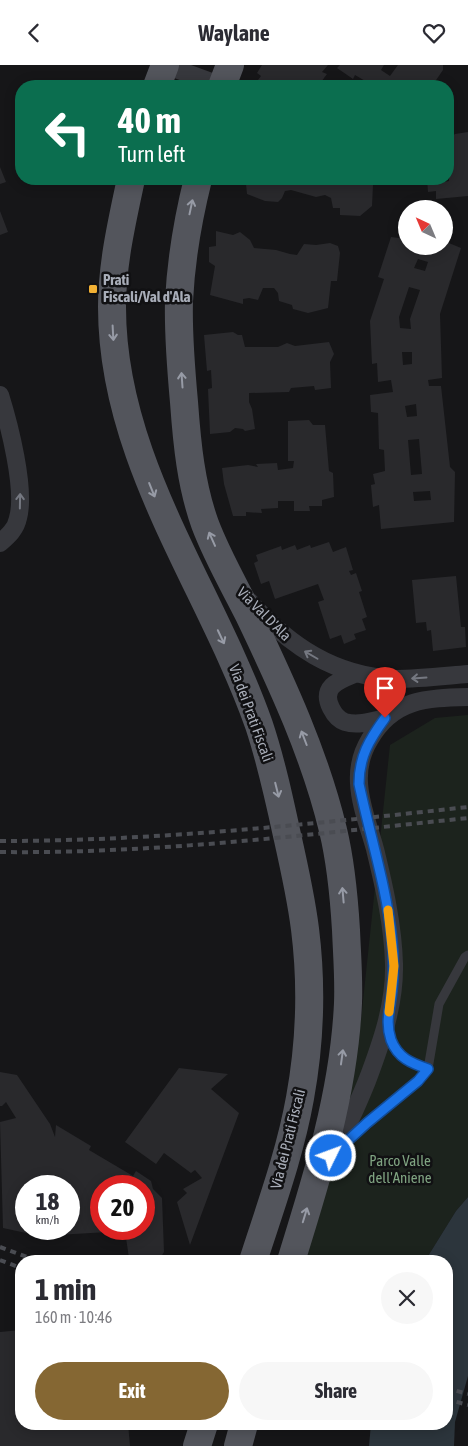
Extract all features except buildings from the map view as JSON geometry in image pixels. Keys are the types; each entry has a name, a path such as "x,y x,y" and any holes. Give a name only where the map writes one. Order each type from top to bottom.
{"main road":[{"path":"159,80 165,65"},
{"path":"224,80 230,65"},
{"name":"Via dei Prati Fiscali","path":"130,185 113,279 114,341 119,379 131,430 150,484 171,534 240,677 260,729 282,809 305,931 309,1005 303,1080 297,1116 255,1255"},
{"path":"197,185 187,229 179,299 180,350 192,477 198,503 220,559 276,672 306,744 333,828 341,870 348,963 346,1023 339,1081 319,1167 293,1255"},
{"path":"197,1446 202,1430"},
{"path":"238,1446 242,1430"}],"street":[{"path":"165,65 206,80"},
{"path":"0,395 13,448 20,488 20,507 15,527 0,543"},
{"name":"Via Val D'Ala","path":"233,583 268,622 298,647 326,662 357,673 393,679 468,674"},
{"path":"357,673 332,686 328,695 331,707 339,718 350,723 385,718"},
{"path":"319,1167 336,1145 351,1120 380,1047 392,997 394,966 389,915 359,784 360,767 364,751 372,735 385,718 397,710 420,701 468,697"}],"lane":[{"path":"319,1167 367,1123 418,1081 428,1069 439,1004 465,957 468,955"},
{"path":"387,1021 391,1039 400,1055 412,1063 428,1069"}],"green space":[{"name":"Parco Valle dell'Aniene","path":"468,715 468,1197 456,1211 429,1255 304,1255 346,1103 361,1020 390,745 435,718"}],"shaded area":[{"path":"468,1197 468,1376 455,1422 454,1446 369,1446 370,1430 453,1430 453,1255 429,1255 456,1211"}],"railway":[{"path":"0,841 176,835 468,807"},
{"path":"0,852 117,850 234,842 468,818"},
{"path":"0,1247 22,1255"},
{"path":"0,1260 15,1266"},
{"path":"453,1390 468,1394"},
{"path":"453,1401 468,1405"}],"slow traffic":[{"path":"388,910 394,966 389,1012"}],"place":[{"name":"Prati Fiscali/Val d'Ala","path":"93,289"}],"route":[{"path":"331,1156 418,1081 428,1069 412,1063 400,1055 391,1039 387,1021 391,1004 394,966 392,940 389,915 359,784 361,759 364,751 372,735 385,718"}]}
